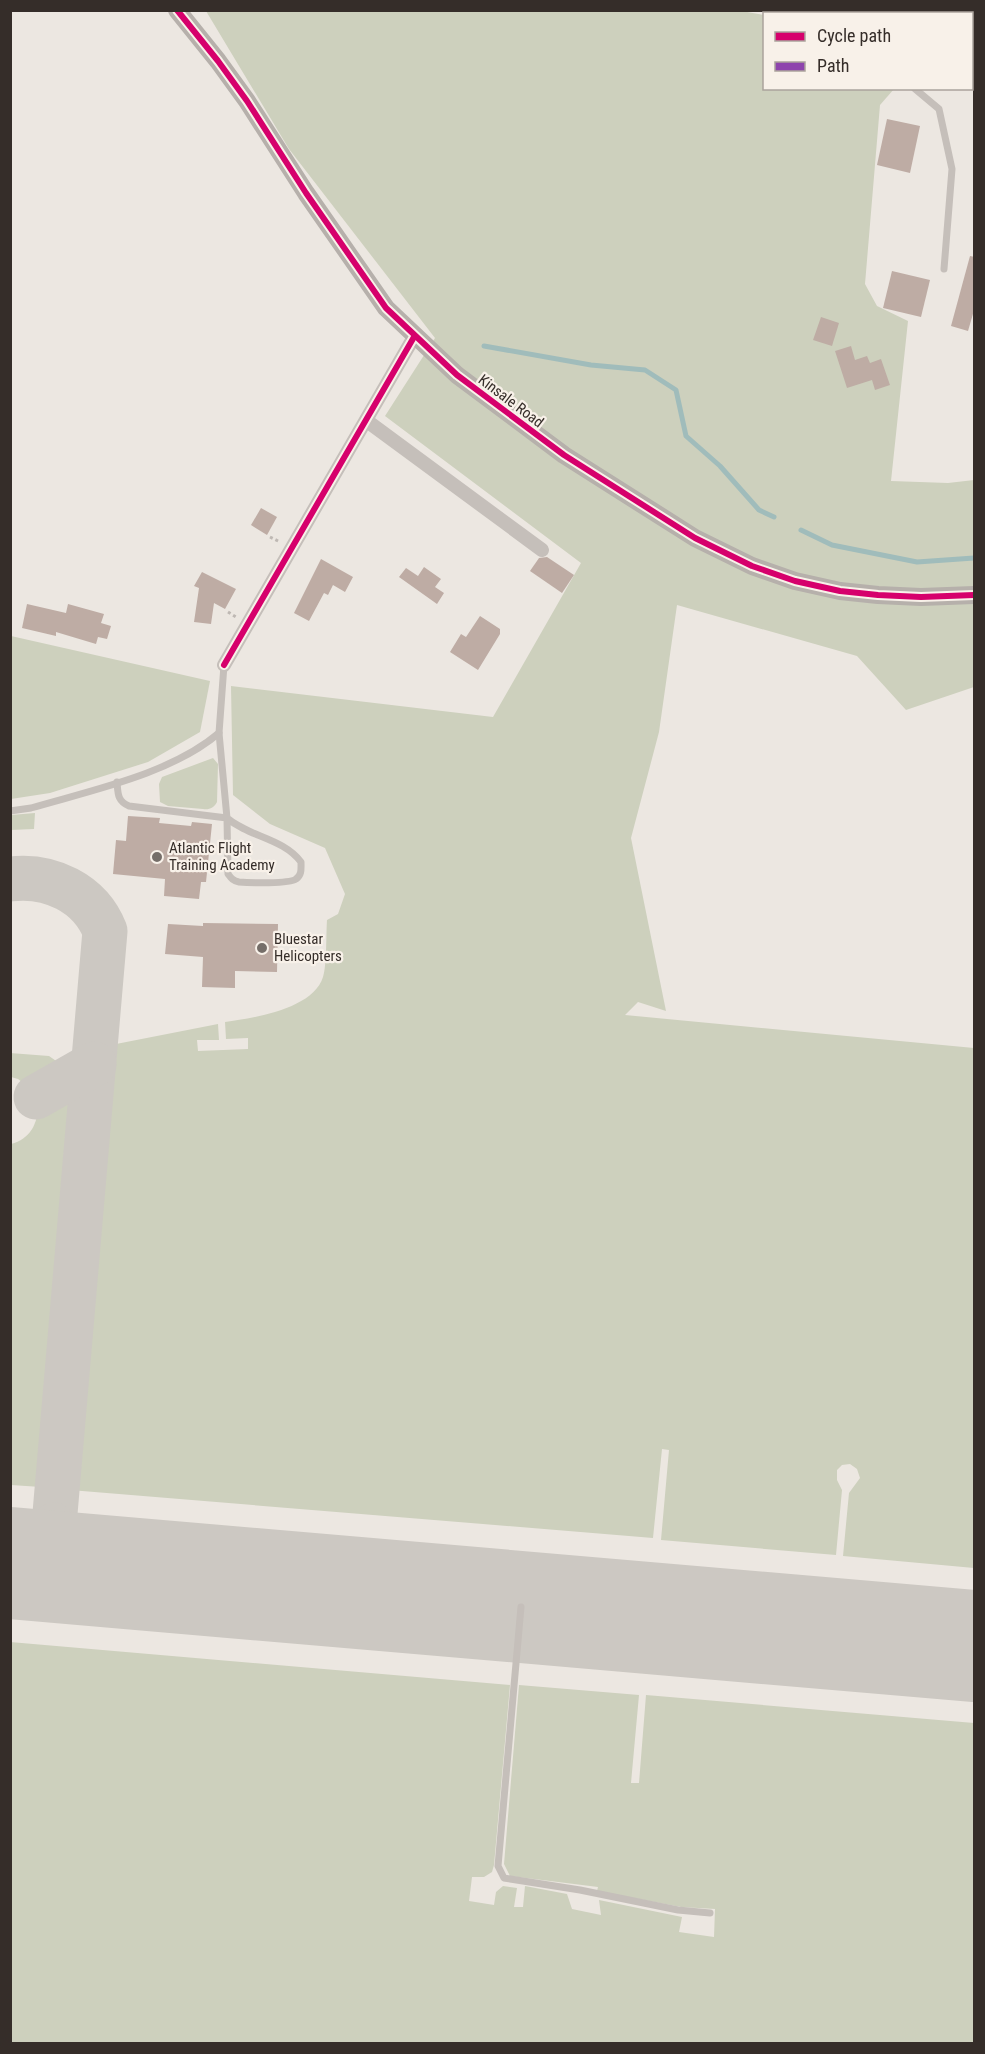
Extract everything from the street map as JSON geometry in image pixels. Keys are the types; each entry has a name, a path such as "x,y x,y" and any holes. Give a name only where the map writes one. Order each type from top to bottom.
{"main road":[{"name":"Kinsale Road","path":"177,10 247,101 312,202 386,308 414,337 457,375 564,455 695,538 752,566 795,581 840,591 921,597 975,594"}],"street":[{"path":"224,665 414,337"},
{"path":"366,421 542,550"}],"lane":[{"path":"916,90 939,109 952,169 944,269"},
{"path":"117,782 118,797 122,803 129,806 227,818 237,827 287,848 301,862 298,877 290,882 239,882 228,874 227,818 219,733 224,665"},
{"path":"10,811 31,808 154,771 192,753 219,733"},
{"path":"521,1607 498,1866 504,1878 580,1890 678,1910 710,1913"}],"green space":[{"path":"736,10 763,15 763,90 893,90 880,105 865,284 877,306 908,321 891,481 948,483 974,480 974,687 906,710 857,656 677,605 659,732 631,838 666,1011 638,1002 625,1015 974,1048 974,1568 843,1556 849,1493 860,1478 857,1469 850,1464 842,1465 837,1470 837,1480 842,1490 836,1555 661,1540 669,1450 662,1449 653,1538 70,1490 111,1045 218,1024 219,1040 197,1040 198,1051 248,1049 248,1038 226,1039 225,1022 281,1010 308,997 317,988 324,972 327,920 338,914 345,894 325,848 270,824 233,795 231,686 493,717 581,563 385,416 435,338 289,149 206,11"},
{"path":"11,636 210,681 200,732 148,762 50,793 11,799"},
{"path":"213,758 218,764 217,802 213,807 205,809 168,806 160,802 159,784 162,777"},
{"path":"35,813 34,829 11,830 11,815"},
{"path":"10,1053 49,1056 69,1070 31,1089 18,1079 11,1077"},
{"path":"75,1083 79,1093 41,1487 11,1485 11,1144 18,1142 32,1130 38,1105 43,1099"},
{"path":"10,1642 510,1685 494,1865 492,1872 484,1877 472,1877 469,1901 494,1905 496,1892 503,1886 517,1888 514,1907 523,1907 525,1886 567,1894 572,1909 601,1915 599,1900 682,1917 679,1932 714,1937 715,1909 681,1907 597,1891 598,1887 510,1876 504,1864 519,1685 639,1695 631,1783 639,1783 646,1695 974,1723 974,2043 11,2043"}],"building":[{"path":"887,119 920,126 910,173 877,165"},
{"path":"970,256 975,257 975,307 968,331 951,326"},
{"path":"892,271 930,280 921,317 883,308"},
{"path":"821,317 839,323 832,346 813,340"},
{"path":"851,346 855,360 867,356 870,363 881,359 890,385 875,390 872,380 847,388 835,351"},
{"path":"261,508 277,517 267,535 251,525"},
{"path":"547,557 574,575 562,593 530,571 539,558"},
{"path":"321,559 353,577 345,592 333,585 328,595 324,593 309,621 294,613"},
{"path":"424,567 441,579 435,587 444,593 437,604 399,577 406,568 418,576"},
{"path":"202,572 236,589 225,609 214,603 211,624 194,622 199,588 194,586"},
{"path":"27,604 66,613 68,604 104,614 101,623 111,626 107,639 98,637 96,644 56,632 56,636 22,628"},
{"path":"480,616 500,629 500,634 478,670 450,652 461,634 466,637"},
{"path":"128,816 160,818 159,823 191,826 192,822 212,824 206,882 201,882 199,899 164,896 165,879 113,874 116,840 126,841"},
{"path":"203,923 278,924 277,972 235,971 235,988 202,987 203,957 165,954 168,924 203,926"}],"waterway":[{"path":"484,346 591,365 645,370 676,390 686,436 720,466 759,510 774,517"},
{"path":"801,530 832,545 917,562 974,558"}],"taxiway":[{"path":"10,879 40,880 67,889 89,906 105,931 54,1525 67,1552 92,1571"},
{"path":"36,1097 94,1064"},
{"path":"10,1561 35,1546 54,1525"}],"runway":[{"path":"10,1563 974,1646"}],"marked path":[{"path":"835,10 850,12"},
{"path":"877,12 886,10"}],"cycle path":[{"path":"177,10 247,101 306,193 386,308 457,375 564,455 695,538 752,566 795,581 840,591 878,595 921,597 974,595"},
{"path":"224,665 414,337"}],"place":[{"name":"Atlantic Flight Training Academy","path":"157,857"},
{"name":"Bluestar Helicopters","path":"262,948"}]}
